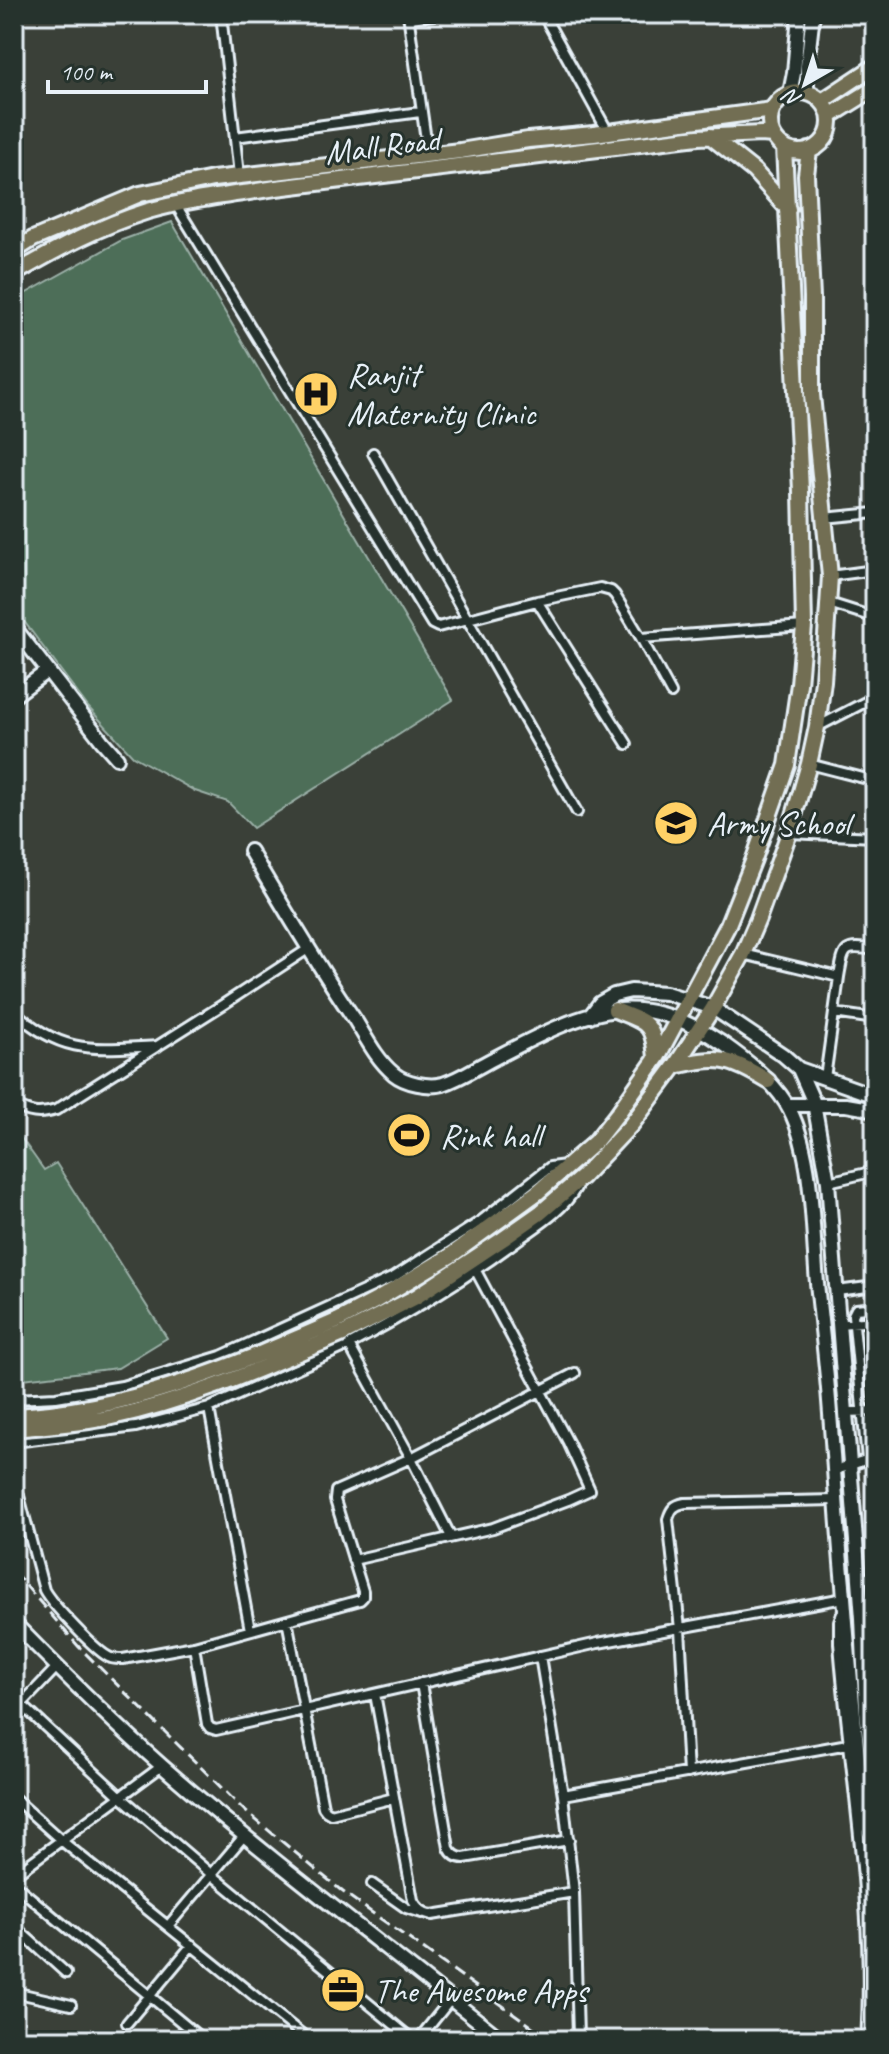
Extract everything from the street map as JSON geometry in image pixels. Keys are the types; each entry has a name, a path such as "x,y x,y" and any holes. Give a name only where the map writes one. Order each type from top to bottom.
{"main road":[{"path":"790,93 799,14"},
{"path":"807,92 813,14"},
{"path":"822,101 875,66"},
{"path":"830,116 875,88"},
{"path":"807,92 822,101 830,116 828,133 823,141 809,150 792,151 773,135 772,110 790,93 807,92"},
{"name":"Mall Road","path":"14,251 45,234 140,194 213,179 772,110"},
{"name":"Mall Road","path":"14,274 70,242 119,221 176,205 276,188 710,136 773,135"},
{"path":"710,136 754,171 788,209"},
{"path":"14,1416 70,1411 132,1399 254,1357 343,1333 375,1301 450,1256 505,1218 571,1164 595,1142 656,1059 727,927 781,787 794,720 804,626 801,491 784,147"},
{"path":"14,1429 109,1418 162,1404 241,1377 387,1313 427,1290 540,1213 582,1177 631,1125 713,1008 743,954 789,833 809,764 823,681 830,576 812,395 812,297 806,175 809,150"},
{"path":"14,627 117,758"},
{"path":"14,696 47,671"},
{"path":"250,851 308,949 380,1058 395,1075 420,1084 439,1085 461,1077 537,1036 590,1016 615,1010 646,1010 700,1028 743,1058 768,1081 787,1105 803,1147 814,1226 865,1818 874,1843"},
{"path":"590,1016 600,1003 614,995 631,991 666,993 689,999 713,1008 799,1069 875,1096"},
{"path":"615,1010 648,1025 654,1038 656,1059"},
{"path":"675,1066 706,1059 721,1060 744,1066 768,1081"},
{"path":"799,1069 814,1103 828,1182 862,1618 866,1711 875,1792"},
{"path":"787,1105 814,1103 875,1110"},
{"path":"14,1623 162,1766 328,1904 502,2040"}],"street":[{"path":"221,14 239,175"},
{"path":"428,154 409,16 445,14"},
{"path":"543,14 608,132"},
{"path":"235,137 420,112"},
{"path":"176,205 427,617 438,627 537,601 605,589 615,595 671,693"},
{"path":"373,453 577,812"},
{"path":"824,518 875,513"},
{"path":"830,576 875,570"},
{"path":"537,601 627,744"},
{"path":"829,603 870,616 875,621"},
{"path":"641,638 804,626"},
{"path":"817,727 875,697"},
{"path":"809,764 875,781"},
{"path":"789,833 875,837"},
{"path":"825,1078 842,955 849,948 875,950"},
{"path":"14,1104 34,1114 56,1110 308,949"},
{"path":"743,954 839,977"},
{"path":"14,1011 32,1027 54,1039 79,1047 158,1046"},
{"path":"834,1013 875,1019"},
{"path":"14,1399 56,1397 122,1386 221,1356 394,1277 481,1221 550,1167 571,1164"},
{"path":"828,1182 875,1171"},
{"path":"14,1442 136,1427 209,1408 343,1333 476,1271 550,1216 572,1195 582,1177"},
{"path":"353,1560 493,1528 590,1490 568,1442 476,1271"},
{"path":"837,1291 875,1286"},
{"path":"835,1470 871,1458 862,1412 853,1323 854,1311 875,1307"},
{"path":"839,1324 875,1321"},
{"path":"343,1333 451,1537"},
{"path":"14,1477 44,1590 54,1605 101,1652 113,1659 123,1659 194,1646 360,1600 363,1591 335,1500 336,1491 411,1458 575,1373"},
{"path":"56,1397 44,1408 42,1422 51,1432 62,1436"},
{"path":"209,1408 250,1630"},
{"path":"846,1412 875,1411"},
{"path":"688,1773 680,1629 668,1519 670,1510 676,1505 836,1500"},
{"path":"858,1579 875,1577"},
{"path":"194,1646 207,1724 216,1730 598,1643 844,1602 838,1630 864,1892 868,2000 866,2040"},
{"path":"862,1618 872,1645 875,1690"},
{"path":"287,1620 323,1807 331,1814 394,1798"},
{"path":"540,1656 569,1840 574,1892 578,2037"},
{"path":"14,1712 57,1667"},
{"path":"421,1683 452,1854 464,1858 569,1840"},
{"path":"375,1694 413,1900 425,1914"},
{"path":"22,1705 121,1797 211,1874 416,2040 451,1999"},
{"path":"563,1795 848,1744"},
{"path":"14,1875 162,1766"},
{"path":"14,1798 62,1841 309,2040"},
{"path":"168,1926 244,1836"},
{"path":"14,1884 203,2040"},
{"path":"372,1884 406,1908 432,1915 574,1892"},
{"path":"14,1926 66,1973"},
{"path":"127,2023 192,1945"},
{"path":"14,1992 71,2005"}],"green space":[{"path":"172,222 453,700 253,828 228,802 195,791 133,756 88,707 14,608 14,300 122,240"},
{"path":"14,1128 44,1170 56,1163 167,1338 118,1368 14,1380"}],"railway":[{"path":"14,1572 79,1647 244,1810 343,1892 551,2040"}],"place":[{"name":"Ranjit Maternity Clinic","path":"316,394"},
{"name":"Army School","path":"676,823"},
{"name":"Rink hall","path":"409,1135"},
{"name":"The Awesome Apps","path":"343,1990"}]}
